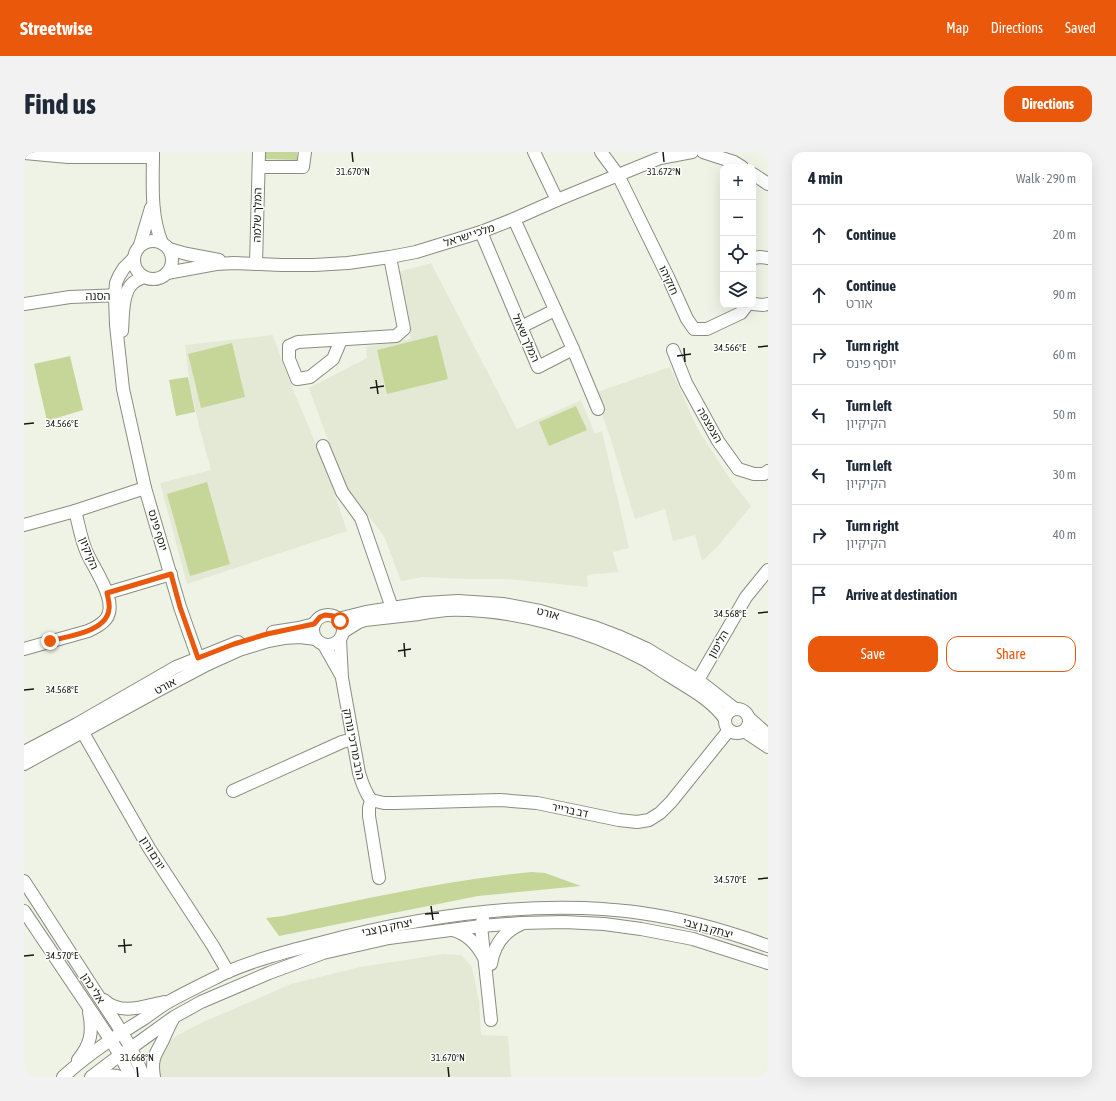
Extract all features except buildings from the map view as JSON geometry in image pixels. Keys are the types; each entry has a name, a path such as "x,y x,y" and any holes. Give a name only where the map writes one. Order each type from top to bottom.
{"street":[{"name":"המלך שלמה","path":"256,264 259,152"},
{"path":"259,166 303,167 306,152"},
{"path":"534,152 556,200"},
{"name":"מלכי ישראל","path":"167,273 203,266 234,263 314,265 390,258 416,252 481,232 660,158 692,152"},
{"path":"703,152 737,164"},
{"path":"24,153 44,153 68,157 153,155 153,193 156,225 158,233 172,255 171,268 162,277 156,279 150,279 139,274 136,270 133,259 140,245 150,213 153,193"},
{"path":"607,154 618,175"},
{"name":"חזקיהו","path":"618,175 687,319 694,329 707,329 741,313 745,308"},
{"path":"756,176 768,184"},
{"path":"514,219 598,409"},
{"name":"המלך שאול","path":"481,232 538,367 572,349"},
{"path":"140,245 151,240 165,246"},
{"name":"מלכי ישראל","path":"165,246 187,254 234,263"},
{"path":"341,340 333,359 310,377 297,379 289,359 289,346 298,342 396,336 404,329 390,258"},
{"path":"756,258 768,258"},
{"name":"יוסף פינס","path":"133,259 124,268 119,276 123,388 145,488 180,607 203,661"},
{"path":"119,293 128,289 137,280 144,277"},
{"name":"הסנה","path":"24,304 70,296 98,289 119,293"},
{"path":"756,304 768,304"},
{"path":"521,327 555,310"},
{"name":"הצפצפה","path":"673,350 686,383 693,396 718,441 738,469 754,474 764,474 768,471"},
{"path":"323,446 342,492 361,518 392,608"},
{"path":"24,525 74,511 145,488"},
{"name":"הקיקיון","path":"24,649 88,631 98,627 107,618 110,608 107,593 86,552 74,511"},
{"name":"הלימון","path":"698,680 746,597 768,570"},
{"path":"107,593 171,574"},
{"name":"אורט","path":"338,619 366,612 425,603 458,601 503,604 540,611 581,622 647,649 698,680 735,709"},
{"name":"אורט","path":"341,636 359,622 365,620 446,610 481,612 544,621 613,645 645,660 692,689 716,707 727,725"},
{"path":"325,615 334,616 338,619 342,624 341,636 332,644 320,642 314,634 314,624 320,617 325,615"},
{"name":"אורט","path":"24,764 234,644 267,634 314,624"},
{"name":"הרב מרדכי נורוק","path":"341,636 342,678 359,773 362,784 371,800"},
{"name":"אורט","path":"24,752 77,724 176,667 203,661 268,641 284,638 300,638 320,642"},
{"name":"הרב מרדכי נורוק","path":"320,642 342,678"},
{"path":"749,718 749,725 744,731 736,733 727,725 728,713 735,709 741,710 744,711 749,718 768,735"},
{"name":"דב ברייר","path":"371,800 384,804 500,800 537,803 619,820 637,822 649,820 660,813 670,802 727,725"},
{"name":"יורם ורון","path":"82,731 149,848 213,946 228,972"},
{"path":"744,731 768,747"},
{"path":"233,791 342,742 353,739"},
{"path":"371,800 369,816 379,878"},
{"name":"אלי כהן","path":"24,881 122,1032 144,1077"},
{"name":"יצחק בן צבי","path":"65,1075 110,1039 170,1001 228,972 262,959 386,926 440,917 518,909 606,909 686,921 723,931 768,946"},
{"name":"אלי כהן","path":"24,911 120,1054 130,1077"},
{"path":"484,912 490,1015"},
{"name":"יצחק בן צבי","path":"92,1077 120,1054 131,1048 174,1017 201,1002 269,973 324,953 389,938 485,926 528,923 564,922 604,924 641,928 693,938 768,963"},
{"path":"488,962 495,947 503,937 516,927 528,923"},
{"path":"449,930 459,932 470,938 488,962"},
{"path":"97,994 106,1003 117,1008 129,1009 170,1001"},
{"path":"65,1075 84,1053 91,1036 88,1005"},
{"path":"154,1077 152,1068 153,1058 174,1017"},
{"path":"101,1077 110,1075 120,1077"}],"shaded area":[{"path":"431,263 517,429 581,400 595,434 602,431 629,548 613,552 618,572 587,575 588,587 507,579 423,577 401,581 384,536 346,490 309,388 367,358 366,347 411,339 398,272"},
{"path":"273,335 285,370 325,466 347,531 187,584 160,483 211,470 190,386 185,345"},
{"path":"670,367 697,428 730,479 751,506 718,546 702,561 695,535 673,541 665,509 635,519 612,443 594,393"},
{"path":"444,954 461,955 472,967 479,1001 481,1035 508,1036 511,1077 161,1077 158,1070 156,1056 162,1046 178,1035 203,1022 291,984 360,967"}],"green space":[{"path":"264,152 297,152 298,160 264,159"},
{"path":"437,335 448,379 387,394 377,350"},
{"path":"232,343 245,397 201,408 188,354"},
{"path":"70,356 83,410 47,421 34,364"},
{"path":"188,377 195,412 176,416 169,380"},
{"path":"576,406 587,430 549,446 539,422"},
{"path":"207,482 230,564 190,576 167,494"},
{"path":"531,872 545,873 581,886 478,896 279,936 266,918 283,916 437,885 500,875"}],"route":[{"path":"50,641 98,627 107,618 110,608 107,593 171,574 180,607 198,658 234,644 267,634 314,624 320,617 325,615 334,616 340,621"}]}
